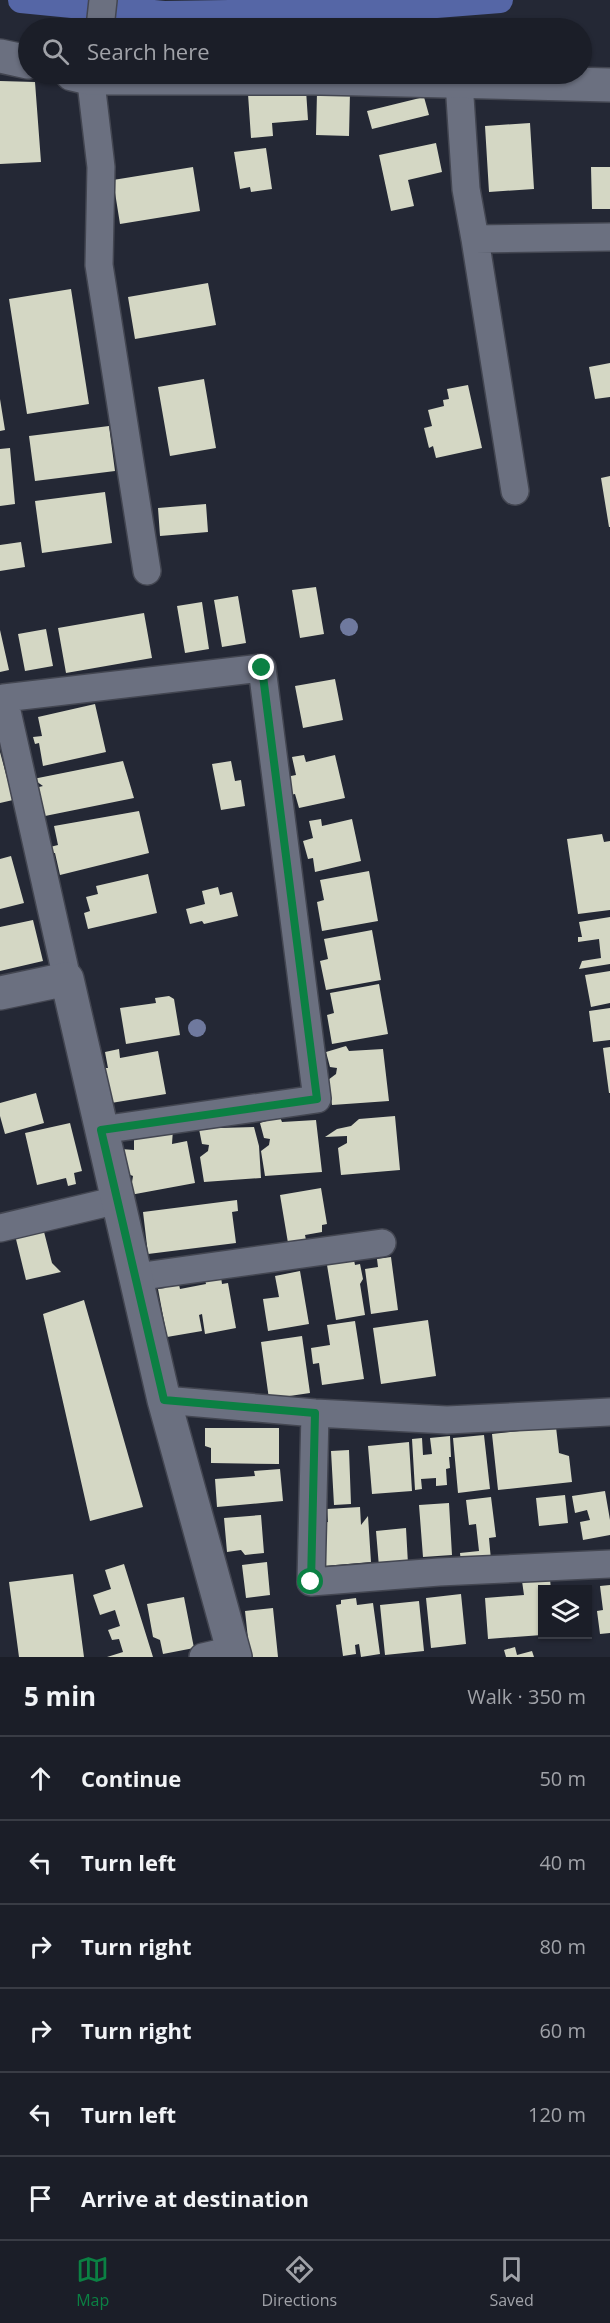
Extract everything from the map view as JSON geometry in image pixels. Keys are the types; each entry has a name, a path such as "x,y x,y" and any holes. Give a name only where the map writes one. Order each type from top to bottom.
{"street":[{"path":"0,56 18,60"},
{"path":"86,84 101,168 99,265 147,571"},
{"path":"459,84 466,189 515,490"},
{"path":"560,84 610,85"},
{"path":"475,239 610,237"},
{"path":"101,1130 317,1099 262,668 4,698 101,1130 224,1655"},
{"path":"0,993 67,979"},
{"path":"0,1228 118,1200"},
{"path":"136,1277 382,1243"},
{"path":"164,1400 315,1413 447,1420 610,1412"},
{"path":"315,1413 311,1582 439,1572 610,1564"}],"building":[{"path":"0,81 35,84 41,162 0,164"},
{"path":"306,90 308,120 272,123 273,136 251,138 248,94"},
{"path":"317,92 350,92 349,136 316,135"},
{"path":"424,97 429,115 372,129 367,111"},
{"path":"530,123 534,189 489,192 485,126"},
{"path":"436,143 442,172 408,180 414,206 391,211 379,155"},
{"path":"266,148 272,189 251,192 250,187 240,189 234,152"},
{"path":"193,167 200,211 120,224 113,180"},
{"path":"591,167 610,167 610,209 592,209"},
{"path":"208,283 216,325 135,339 128,297"},
{"path":"71,289 89,404 27,414 9,299"},
{"path":"610,363 610,397 595,399 589,367"},
{"path":"204,379 216,448 170,456 158,387"},
{"path":"468,385 482,448 436,458 433,446 429,448 424,428 432,426 428,410 444,406 443,400 449,399 447,389"},
{"path":"0,399 5,430 0,431"},
{"path":"109,426 115,471 35,481 29,436"},
{"path":"10,448 15,504 0,506 0,449"},
{"path":"610,476 610,527 609,527 601,478"},
{"path":"105,492 112,543 42,553 35,501"},
{"path":"206,504 208,532 160,536 158,508"},
{"path":"21,542 25,567 0,571 0,545"},
{"path":"316,587 324,634 300,638 292,590"},
{"path":"238,596 246,643 222,647 214,600"},
{"path":"202,602 209,649 185,653 177,606"},
{"path":"144,613 152,658 66,673 58,628"},
{"path":"46,629 53,666 25,671 18,634"},
{"path":"0,630 9,670 0,672"},
{"path":"335,679 343,720 303,728 295,686"},
{"path":"95,704 106,752 43,766 39,743 35,744 33,737 42,736 38,717"},
{"path":"0,752 13,800 0,803"},
{"path":"304,755 306,762 335,755 345,798 299,808 295,794 290,795 286,777 296,775 292,757"},
{"path":"123,761 134,798 45,816 40,794 36,795 35,788 43,786 33,779"},
{"path":"231,761 235,781 241,780 245,806 221,810 212,764"},
{"path":"139,811 149,853 60,875 55,853 51,853 50,847 58,845 54,826"},
{"path":"321,819 322,826 352,819 361,861 315,872 313,858 308,859 303,841 313,838 309,821"},
{"path":"602,834 604,842 610,841 610,910 578,914 567,839"},
{"path":"11,856 24,903 0,909 0,859"},
{"path":"369,871 378,921 322,931 317,902 324,900 320,880"},
{"path":"148,874 157,913 88,929 84,913 90,911 86,897 98,894 96,886"},
{"path":"218,887 220,895 232,892 238,916 204,924 202,921 190,924 186,909 205,904 202,891"},
{"path":"610,917 610,964 579,969 582,961 601,958 599,939 578,942 578,937 582,937 579,922"},
{"path":"33,920 43,961 0,971 0,927"},
{"path":"372,930 381,980 326,990 320,961 328,959 324,939"},
{"path":"610,971 610,1003 591,1007 585,975"},
{"path":"379,984 388,1034 332,1044 327,1015 334,1013 330,993"},
{"path":"169,996 174,999 180,1035 126,1044 120,1008 156,1003 155,998"},
{"path":"610,1008 610,1040 593,1042 589,1011"},
{"path":"346,1046 349,1051 383,1049 389,1101 332,1105 328,1080 336,1074 337,1068 330,1067 326,1052"},
{"path":"610,1047 610,1093 609,1093 603,1048"},
{"path":"119,1049 120,1058 158,1051 166,1094 111,1103 105,1068 108,1068 105,1052"},
{"path":"36,1093 44,1123 5,1134 0,1116 0,1103"},
{"path":"395,1116 400,1170 341,1175 338,1148 347,1143 347,1136 325,1137 337,1129 351,1126 359,1119"},
{"path":"280,1117 282,1122 316,1120 322,1172 265,1176 261,1151 269,1145 270,1139 264,1138 260,1123"},
{"path":"70,1123 82,1171 74,1173 76,1184 68,1186 66,1178 37,1185 25,1133"},
{"path":"218,1123 221,1128 254,1127 259,1146 261,1178 204,1182 200,1157 208,1151 209,1145 202,1144 199,1129"},
{"path":"173,1129 172,1144 187,1141 195,1183 130,1195 133,1176 123,1172 121,1149 134,1150 134,1132"},
{"path":"321,1188 327,1224 322,1225 322,1232 305,1235 306,1240 288,1243 280,1195"},
{"path":"237,1200 238,1211 232,1212 236,1243 148,1254 143,1212"},
{"path":"42,1224 52,1263 61,1272 26,1280 14,1231"},
{"path":"391,1257 398,1310 371,1314 365,1269 378,1267 377,1259"},
{"path":"354,1260 355,1265 360,1264 363,1279 360,1284 365,1315 336,1320 327,1265"},
{"path":"300,1271 309,1324 268,1331 263,1299 279,1297 275,1276"},
{"path":"221,1277 222,1284 228,1283 236,1328 205,1334 202,1314 199,1315 202,1331 167,1337 158,1289 165,1288 164,1284 178,1281 180,1289 206,1284 205,1280"},
{"path":"84,1300 143,1507 90,1521 43,1314"},
{"path":"428,1320 436,1376 381,1384 373,1328"},
{"path":"355,1321 364,1379 322,1385 319,1363 313,1364 311,1348 330,1345 327,1325"},
{"path":"302,1336 310,1393 269,1399 261,1342"},
{"path":"556,1427 559,1453 569,1456 572,1482 498,1490 492,1434"},
{"path":"205,1428 279,1428 279,1464 211,1463 211,1448 205,1446"},
{"path":"484,1435 490,1489 458,1493 453,1438"},
{"path":"450,1436 451,1457 449,1457 450,1468 446,1469 447,1485 436,1486 436,1478 421,1479 422,1489 415,1490 412,1439 422,1438 423,1455 432,1454 430,1438"},
{"path":"409,1442 412,1491 372,1494 368,1446"},
{"path":"349,1450 351,1504 334,1505 331,1451"},
{"path":"280,1469 283,1501 217,1507 215,1479 255,1476 254,1471"},
{"path":"605,1491 610,1535 583,1540 580,1522 590,1520 587,1510 575,1513 572,1496"},
{"path":"565,1495 568,1523 539,1526 536,1498"},
{"path":"491,1497 496,1537 489,1538 491,1560 461,1563 460,1553 479,1551 476,1524 469,1525 466,1500"},
{"path":"449,1503 452,1555 423,1557 419,1505"},
{"path":"360,1507 361,1525 368,1516 371,1562 324,1566 321,1523 328,1522 327,1509"},
{"path":"261,1515 264,1553 245,1555 241,1550 227,1552 224,1518"},
{"path":"406,1528 408,1564 379,1567 376,1531"},
{"path":"267,1562 270,1595 246,1598 242,1565"},
{"path":"124,1564 153,1657 107,1657 123,1652 119,1639 112,1640 108,1630 120,1626 115,1610 100,1615 93,1595 111,1589 105,1570"},
{"path":"73,1574 84,1657 19,1657 9,1582"},
{"path":"550,1579 551,1585 538,1585 538,1635 488,1639 485,1598 524,1595 522,1581"},
{"path":"610,1585 610,1633 600,1634 597,1611 603,1610 600,1586"},
{"path":"461,1594 466,1644 431,1648 426,1598"},
{"path":"184,1597 194,1648 163,1654 160,1640 153,1637 147,1604"},
{"path":"356,1598 357,1605 373,1603 380,1654 361,1657 359,1644 355,1645 356,1654 343,1656 336,1605 341,1604 341,1600"},
{"path":"419,1601 424,1651 385,1655 380,1605"},
{"path":"273,1608 278,1657 250,1657 245,1611"},
{"path":"515,1647 517,1655 532,1651 534,1657 506,1657 504,1650"}],"waterway":[{"path":"21,0 164,14 360,11 500,0"}],"route":[{"path":"262,668 317,1099 101,1130 164,1400 315,1413 311,1582"}]}
